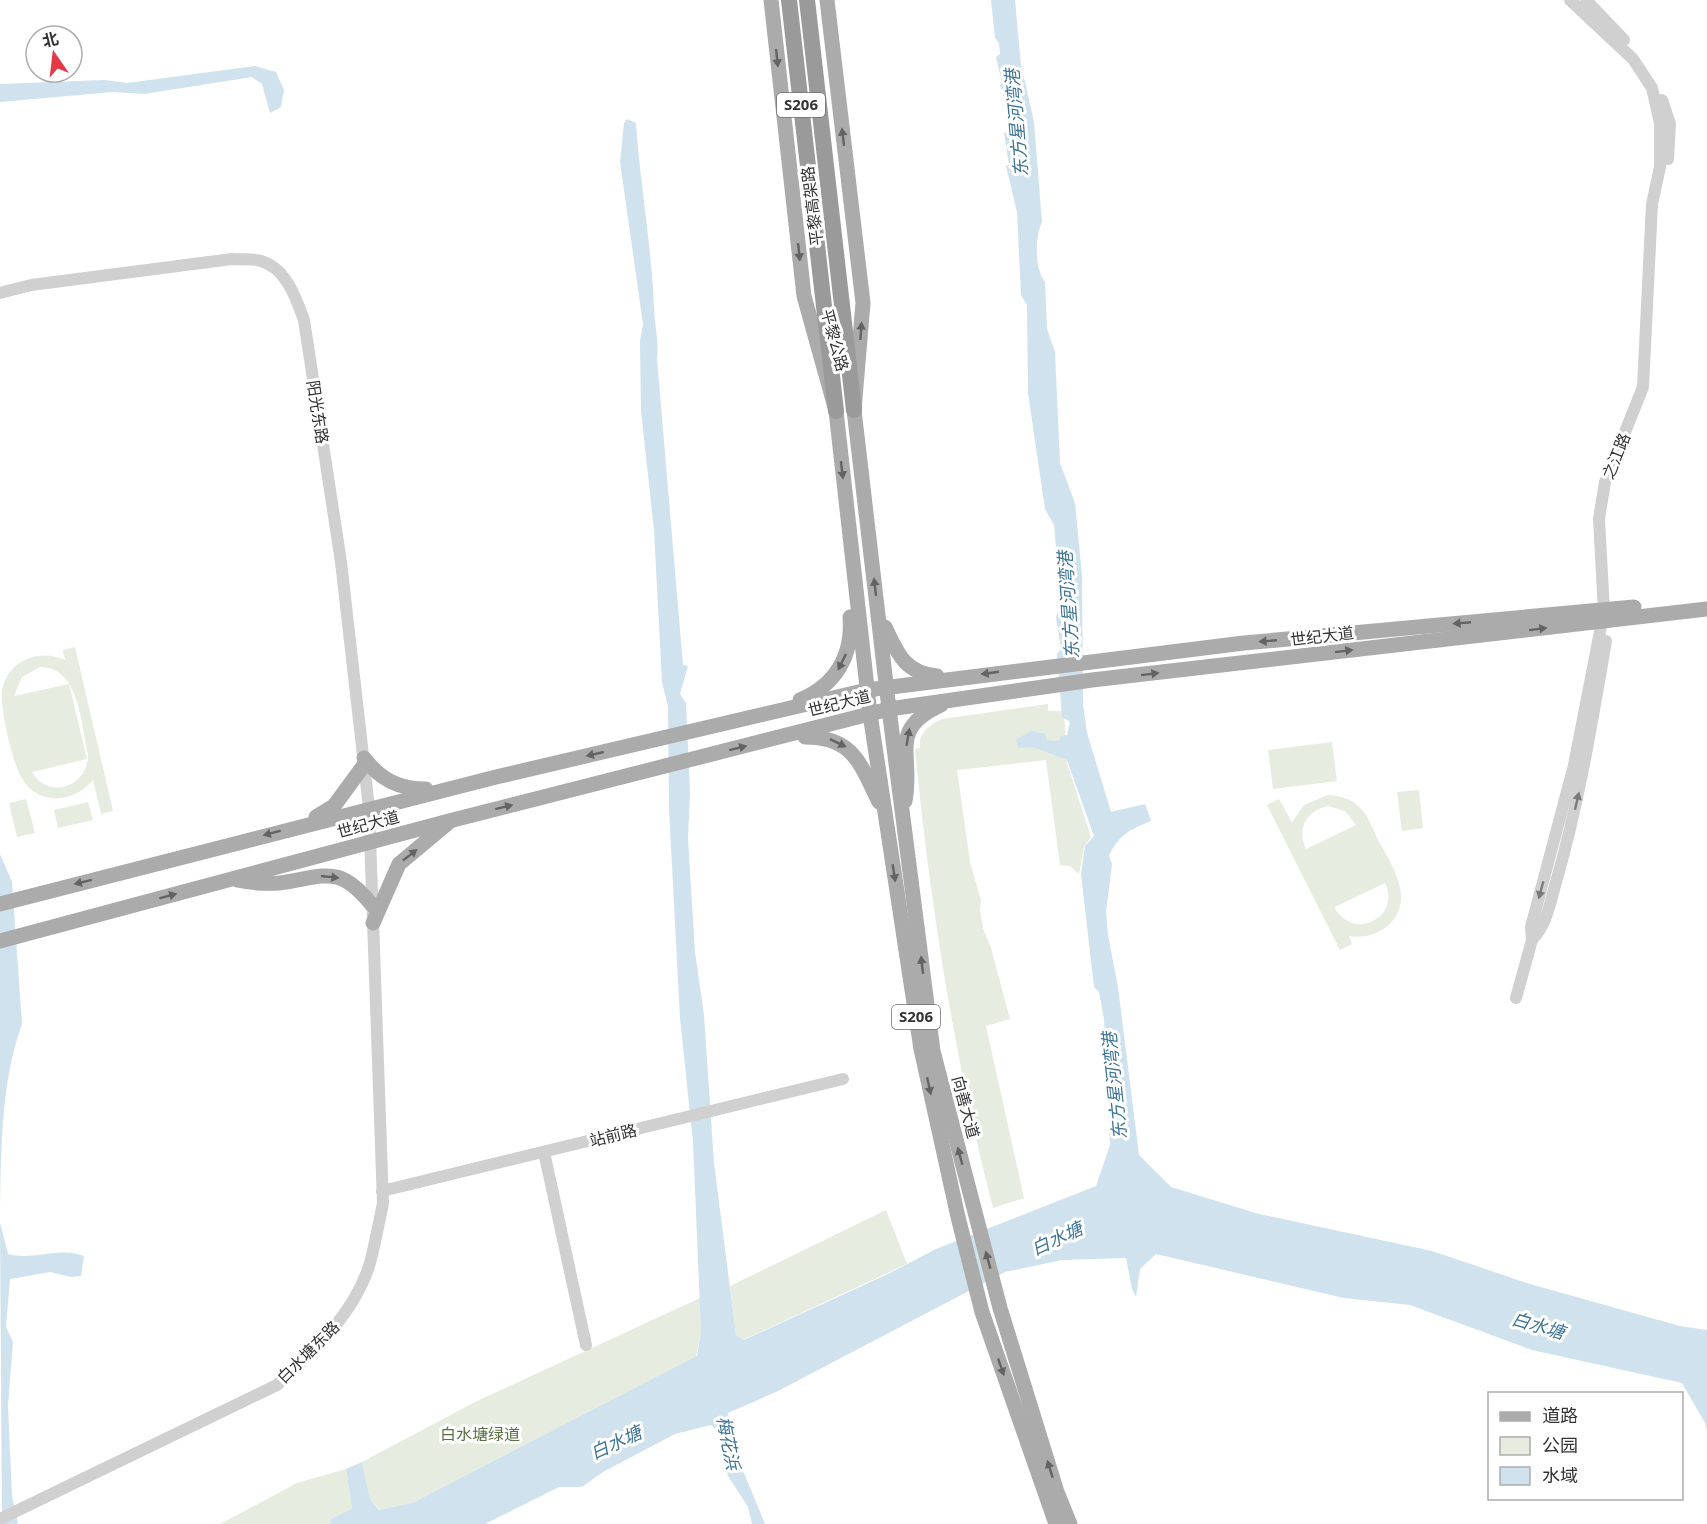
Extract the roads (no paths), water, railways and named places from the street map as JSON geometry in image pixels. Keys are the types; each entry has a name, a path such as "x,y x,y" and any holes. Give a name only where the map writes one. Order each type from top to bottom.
{"highway":[{"name":"平黎高架路","path":"789,0 836,411"},
{"name":"平黎高架路","path":"807,0 854,410"}],"main road":[{"name":"平黎公路","path":"771,0 804,296 836,411 867,690"},
{"name":"平黎公路","path":"827,0 863,303 854,410 886,687"},
{"path":"775,711 812,695 826,685 840,669 851,633 849,588 853,564"},
{"name":"世纪大道","path":"0,940 449,821 889,709 1053,685 1608,615 1707,599"},
{"name":"世纪大道","path":"0,904 369,808 867,690 1048,665 1244,643 1707,609"},
{"path":"878,611 895,652 904,662 924,674 955,678"},
{"name":"向善大道","path":"886,687 933,1051 1000,1308 1057,1492 1070,1524"},
{"name":"向善大道","path":"867,690 921,1049 958,1217 982,1312 1056,1524"},
{"path":"903,816 909,781 906,738 911,724 924,713 955,699"},
{"path":"781,737 823,737 844,745 859,759 885,815"},
{"path":"302,825 334,806 364,761 383,779 409,789 429,789 480,776 496,777"},
{"path":"373,923 399,864 449,821"},
{"path":"231,879 260,884 334,875 358,887 372,905"}],"street":[{"name":"之江路","path":"1570,0 1633,59 1652,88 1660,123 1660,167 1652,204 1643,387 1605,482 1599,519 1608,615"},
{"name":"之江路","path":"1516,998 1532,940 1531,927 1574,765 1608,615 1606,520 1611,484 1650,390 1659,206 1668,169 1670,124 1658,86 1638,56 1586,0"},
{"name":"阳光东路","path":"0,293 31,285 232,260 260,261 279,271 295,295 304,320 341,562 369,808 370,842"},
{"name":"白水塘东路","path":"0,1519 277,1385 313,1351 343,1316 369,1265 383,1203 370,842"},
{"name":"站前路","path":"382,1191 843,1079"},
{"path":"544,1152 586,1345"}],"water":[{"path":"991,0 1015,0 1021,65 1034,122 1042,222 1037,244 1037,261 1045,282 1047,329 1055,352 1060,463 1075,503 1082,576 1083,704 1087,733 1111,812 1145,804 1151,821 1126,834 1116,843 1109,856 1112,864 1106,912 1139,1155 1171,1187 1259,1214 1432,1251 1530,1284 1680,1326 1707,1330 1707,1432 1705,1423 1682,1383 1532,1350 1410,1305 1344,1298 1156,1254 1140,1269 1136,1297 1132,1289 1126,1258 1062,1260 1005,1272 778,1391 728,1413 734,1464 740,1465 739,1469 744,1473 765,1524 752,1524 748,1507 728,1476 717,1430 711,1425 675,1434 603,1472 582,1487 559,1487 485,1524 329,1524 332,1518 352,1509 346,1469 362,1462 370,1499 379,1510 412,1503 697,1356 701,1331 693,1142 680,1018 669,808 668,707 662,682 654,530 641,411 640,341 643,324 620,162 624,123 627,119 636,123 651,262 683,665 688,666 680,694 686,703 690,792 688,839 695,952 704,1015 714,1163 736,1335 744,1340 890,1273 936,1249 1096,1186 1110,1145 1104,1019 1099,992 1094,987 1081,874 1085,846 1094,836 1067,760 1033,747 1018,748 1016,739 1032,731 1045,734 1047,740 1059,741 1061,736 1067,735 1070,722 1062,717 1057,654 1061,649 1056,617 1060,606 1060,593 1054,525 1045,509 1028,393 1027,305 1021,295 1017,212 1006,166 1009,165 1004,133 1009,131 1006,103 1000,85 1002,83 996,57 1000,54 999,43 995,38"},
{"path":"255,66 276,72 284,90 281,107 270,113 262,84 252,77 144,94 113,92 0,102 0,84 84,84 84,81 104,80 127,83"},
{"path":"0,854 12,882 22,1024 9,1071 3,1121 0,1221"},
{"path":"0,1223 8,1254 27,1256 66,1252 84,1256 81,1276 71,1277 50,1272 10,1279 6,1327 13,1342 8,1406 12,1496 18,1524 2,1524"}],"water label":[{"name":"东方星河湾港","path":"1017,123"},
{"name":"东方星河湾港","path":"1069,605"},
{"name":"东方星河湾港","path":"1115,1086"},
{"name":"白水塘","path":"1057,1239"},
{"name":"白水塘","path":"1538,1326"},
{"name":"白水塘","path":"616,1443"},
{"name":"梅花浜","path":"728,1443"}],"park label":[{"name":"白水塘绿道","path":"480,1434"}]}
